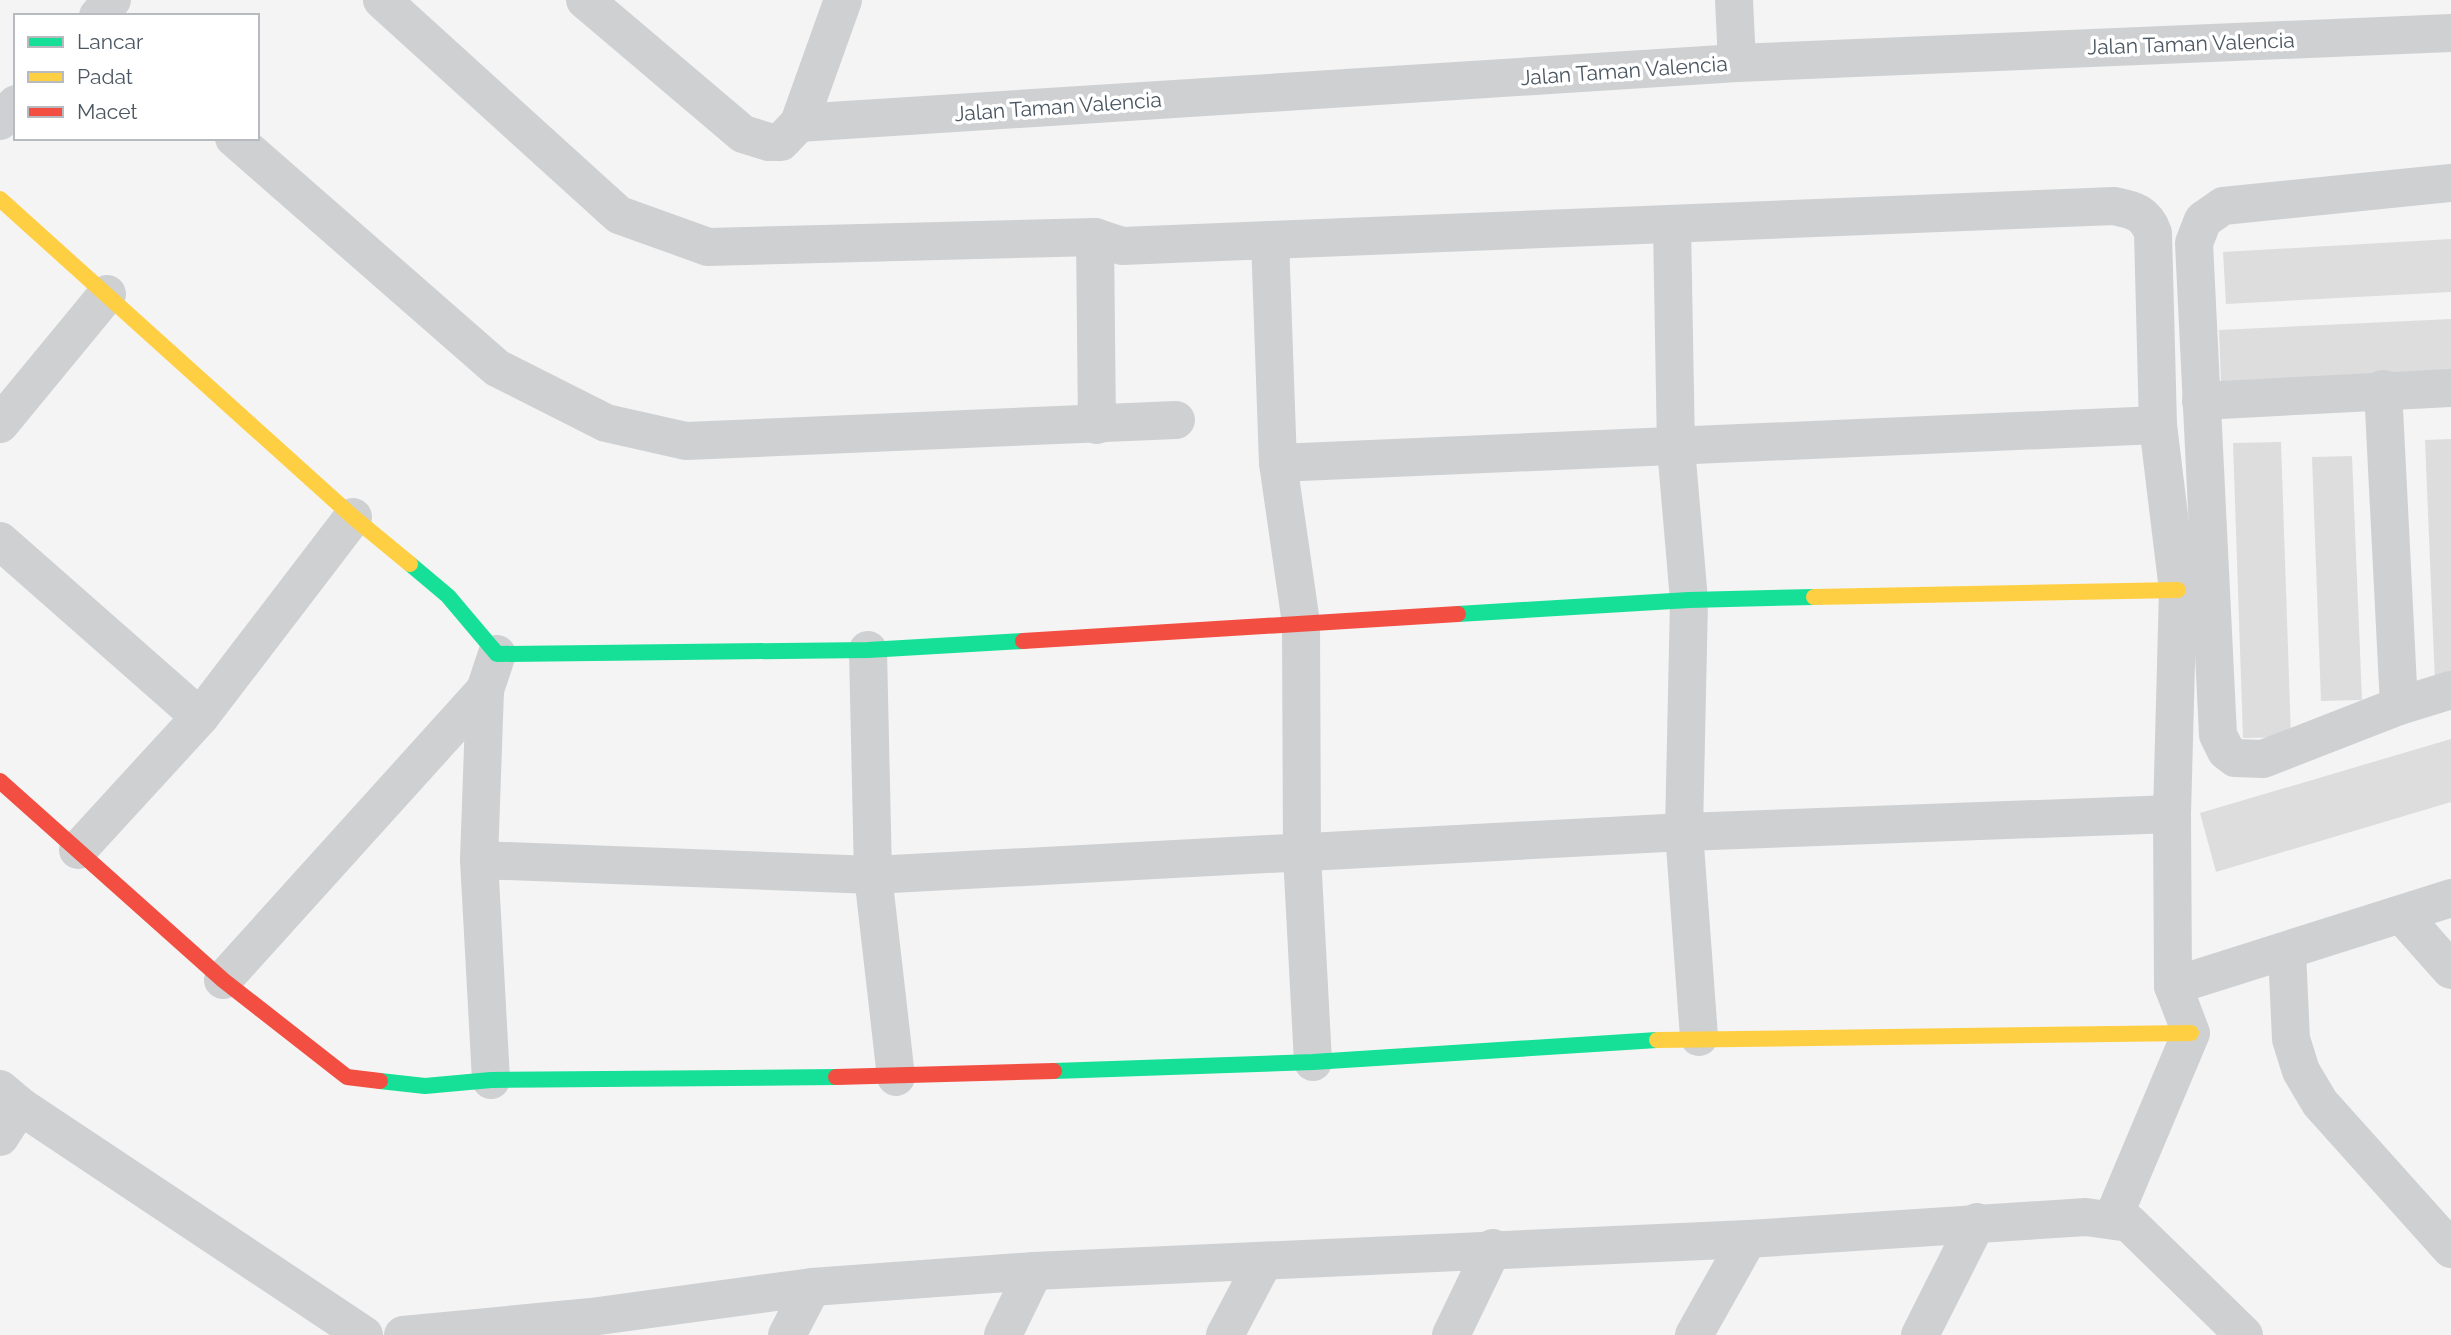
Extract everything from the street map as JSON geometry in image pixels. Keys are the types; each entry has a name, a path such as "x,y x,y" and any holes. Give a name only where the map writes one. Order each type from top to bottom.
{"street":[{"path":"100,14 112,0"},
{"path":"382,0 619,215 708,247 1095,237 1122,246 1672,226 2114,205 2137,211 2148,220 2153,233 2158,425 2178,590 2172,814 2173,986 2190,1033 2113,1219"},
{"path":"585,0 743,134 769,142 781,142 799,123 843,0"},
{"path":"1734,0 1737,64"},
{"name":"Jalan Taman Valencia","path":"799,123 1737,64 2451,33"},
{"path":"0,121 14,106"},
{"path":"236,140 496,368 606,423 687,441 1176,420"},
{"path":"2451,183 2223,206 2203,220 2194,243 2218,735 2226,751 2235,758 2263,759 2399,706 2451,690"},
{"path":"0,199 353,517 448,596 497,654"},
{"path":"1672,226 1676,448 1689,600 1684,832 1699,1037"},
{"path":"1095,237 1097,425"},
{"path":"1270,240 1278,463 1301,623 1303,855 1313,1062"},
{"path":"0,424 107,294"},
{"path":"2201,401 2383,389 2451,388"},
{"path":"2383,389 2399,706"},
{"path":"1278,463 1676,448 2158,425"},
{"path":"78,850 200,717 353,517"},
{"path":"0,541 200,717"},
{"path":"497,654 867,650 1689,600 2178,590"},
{"path":"867,650 873,875 895,1077"},
{"path":"491,1080 479,860 485,690 497,654"},
{"path":"223,980 485,690"},
{"path":"0,781 223,980 347,1077 425,1086 491,1080 895,1077 1313,1062 1699,1037 2190,1033"},
{"path":"479,860 873,875 1303,855 1684,832 2172,814"},
{"path":"2173,986 2451,898"},
{"path":"2402,915 2451,970"},
{"path":"2287,952 2291,1039 2301,1071 2320,1103 2451,1249"},
{"path":"0,1137 10,1097 364,1335"},
{"path":"403,1335 586,1326 812,1287 1034,1271 1493,1248 1748,1239 2086,1217 2129,1223 2244,1335"},
{"path":"1924,1333 1977,1222"},
{"path":"1694,1335 1748,1239"},
{"path":"1451,1335 1493,1248"},
{"path":"1225,1335 1264,1261"},
{"path":"1003,1335 1034,1271"},
{"path":"787,1335 812,1287"}],"building":[{"path":"2451,239 2451,292 2226,304 2223,252"},
{"path":"2451,319 2451,371 2221,382 2219,330"},
{"path":"2451,439 2451,681 2435,682 2425,440"},
{"path":"2281,442 2291,737 2243,738 2233,443"},
{"path":"2352,456 2362,700 2321,701 2312,457"},
{"path":"2451,739 2451,802 2216,872 2200,813"}],"traffic: fast":[{"path":"410,564 448,596 497,654 868,650 1023,641"},
{"path":"1458,614 1689,600 1814,597"},
{"path":"1054,1071 1313,1062 1657,1040"},
{"path":"380,1081 425,1086 491,1080 836,1077"}],"traffic: slow":[{"path":"0,199 353,517 410,564"},
{"path":"1814,597 2178,590"},
{"path":"1657,1040 2191,1033"}],"traffic: jam":[{"path":"1023,641 1458,614"},
{"path":"0,781 223,980 347,1077 380,1081"},
{"path":"836,1077 1054,1071"}]}
